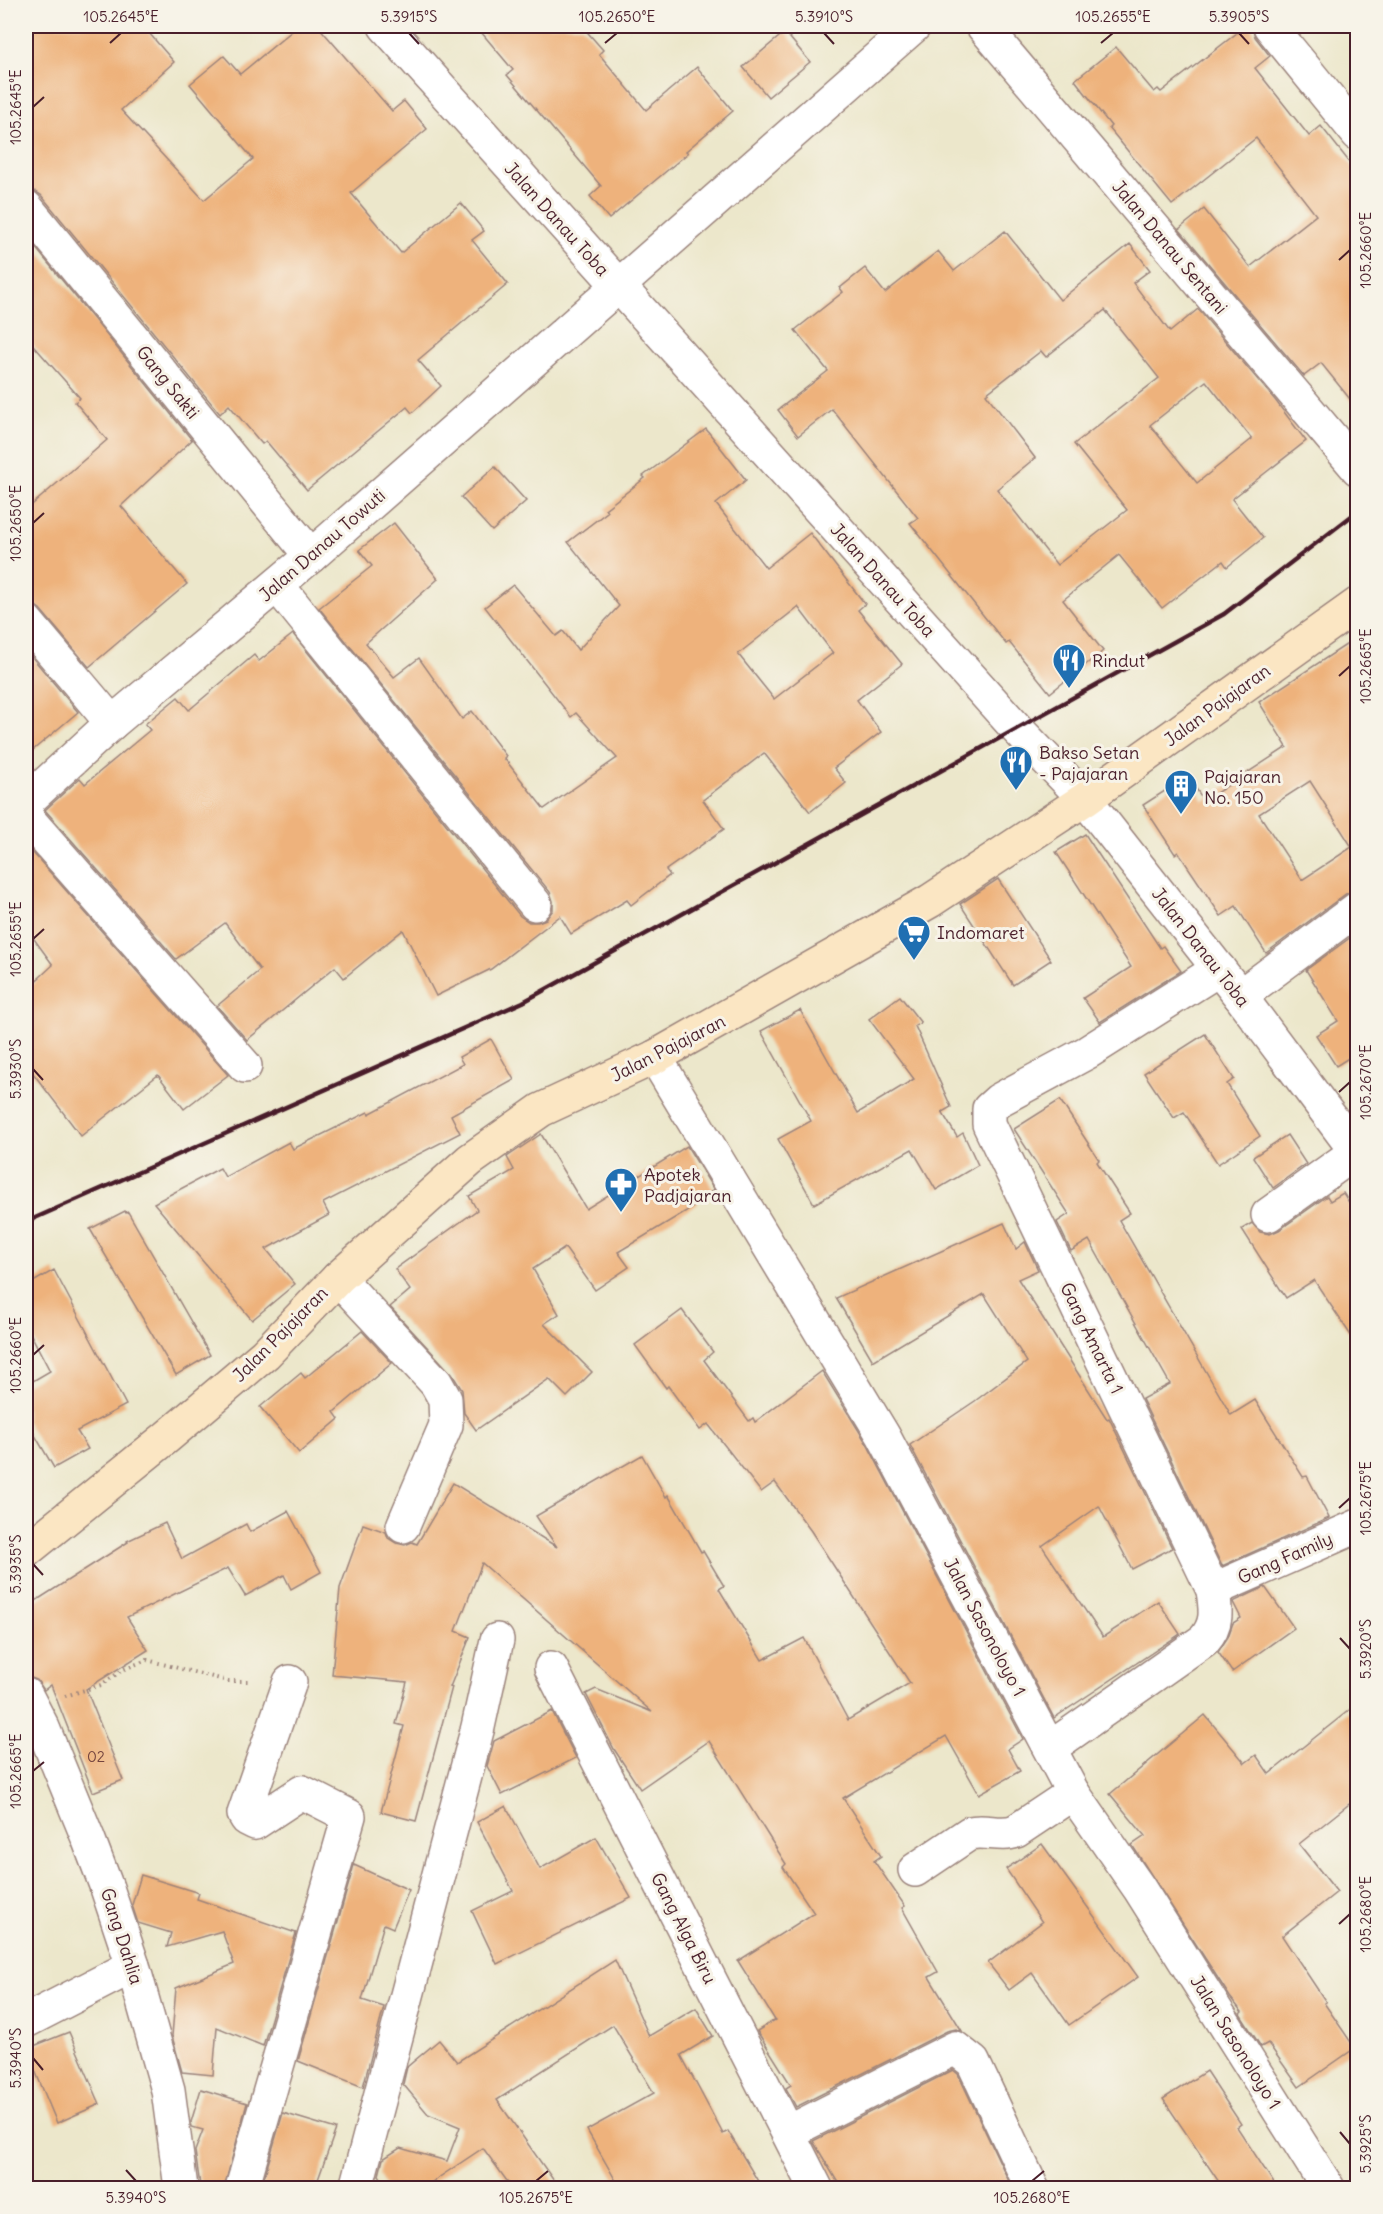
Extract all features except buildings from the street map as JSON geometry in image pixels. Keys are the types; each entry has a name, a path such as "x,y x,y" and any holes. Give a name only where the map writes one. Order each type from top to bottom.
{"main road":[{"name":"Jalan Pajajaran","path":"26,1551 265,1354 338,1278 470,1160 540,1110 655,1057 930,901 1085,799 1358,604"}],"street":[{"name":"Jalan Danau Toba","path":"385,26 1017,729 1085,799 1240,996 1357,1153"},
{"name":"Jalan Danau Towuti","path":"26,802 112,723 311,556 914,26"},
{"name":"Jalan Danau Sentani","path":"982,26 1358,469"},
{"path":"1270,26 1358,134"},
{"name":"Gang Sakti","path":"26,207 311,556"},
{"path":"277,585 535,904"},
{"path":"26,621 112,723"},
{"path":"26,817 245,1066"},
{"path":"1240,996 1358,908"},
{"name":"Gang Amarta 1","path":"1050,1748 1204,1640 1213,1628 1217,1616 1214,1590 989,1124 989,1109 999,1100 1088,1052 1219,969"},
{"name":"Jalan Sasonoloyo 1","path":"655,1057 882,1435 1073,1793 1138,1888 1325,2188"},
{"path":"1268,1215 1357,1153"},
{"path":"338,1278 436,1383 445,1399 446,1425 403,1526"},
{"name":"Gang Family","path":"1214,1590 1358,1526"},
{"path":"356,2188 478,1727 497,1640"},
{"name":"Gang Alga Biru","path":"551,1668 816,2188"},
{"path":"242,2188 349,1816 302,1792 255,1823 246,1819 244,1814 291,1682"},
{"name":"Gang Dahlia","path":"28,1701 43,1728 92,1848 133,1966 168,2090 181,2188"},
{"path":"915,1870 970,1833 977,1831 1007,1834 1016,1831 1073,1793"},
{"path":"26,2021 133,1966"},
{"path":"789,2132 955,2048 973,2062 1032,2188"}],"path":[{"path":"28,1701 101,1685 124,1669 147,1660 228,1681 291,1682"}],"railway":[{"path":"26,1222 523,1002 1224,614 1358,511"}],"place":[{"name":"Rindut","path":"1069,689"},
{"name":"Bakso Setan - Pajajaran","path":"1016,791"},
{"name":"Pajajaran No. 150","path":"1181,815"},
{"name":"Indomaret","path":"914,961"},
{"name":"Apotek Padjajaran","path":"621,1213"}]}
